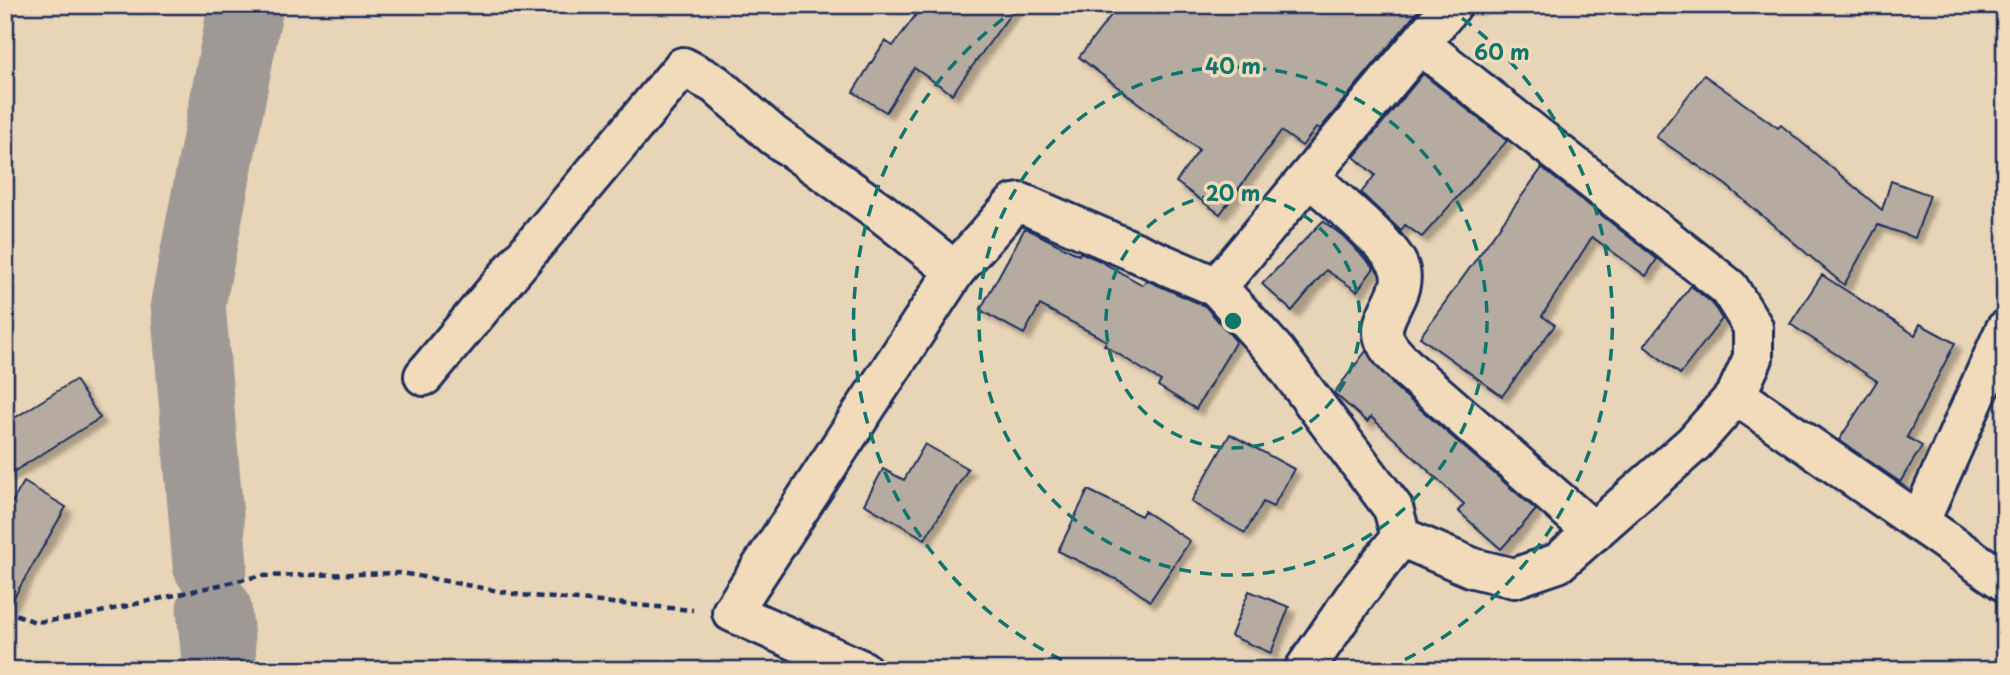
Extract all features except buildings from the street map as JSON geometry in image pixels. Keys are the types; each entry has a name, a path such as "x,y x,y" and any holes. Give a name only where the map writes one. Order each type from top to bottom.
{"street":[{"path":"1217,287 1311,178 1452,5"},
{"path":"1401,537 1473,568 1514,578 1558,563 1694,443 1736,395 1753,358 1753,327 1729,288 1420,44"},
{"path":"424,376 683,68 715,83 773,135 882,213 956,271"},
{"path":"1311,178 1385,248 1399,266 1401,289 1384,321 1383,338 1389,349 1409,370 1471,421 1594,532"},
{"path":"862,670 732,612 956,271 1014,204 1021,203 1217,287 1275,351 1393,508 1401,537"},
{"path":"1920,521 2005,330"},
{"path":"1736,395 2005,582"},
{"path":"1304,670 1357,593 1401,537"}],"path":[{"path":"5,610 35,622 74,618 259,576 402,573 520,595 732,612"}],"waterway":[{"path":"210,564 188,304 246,5"},
{"path":"214,609 220,670"}]}
